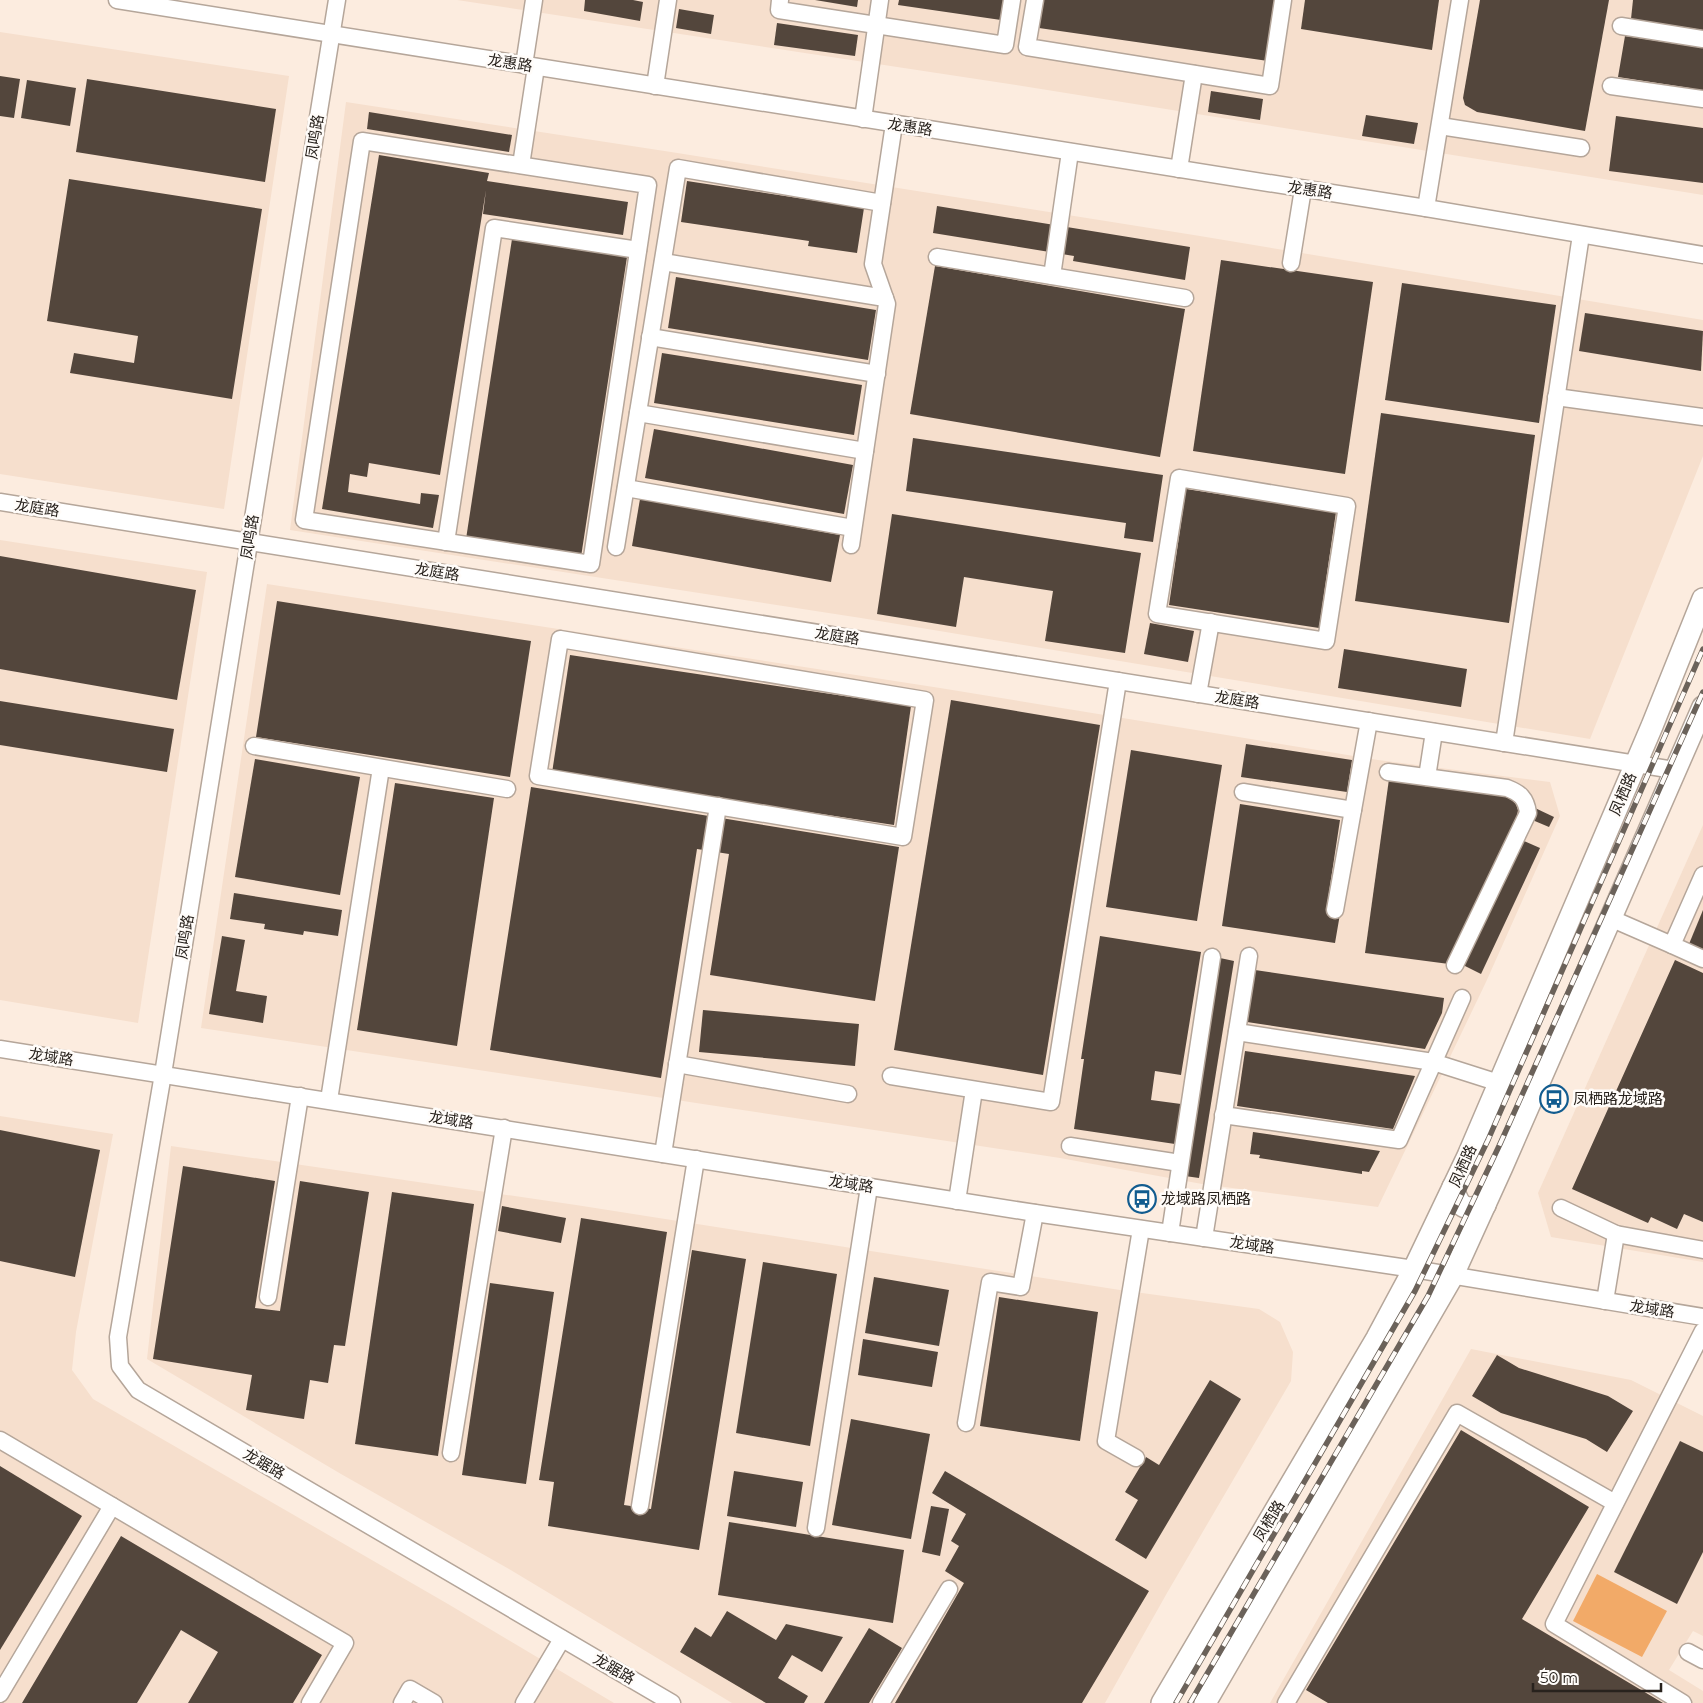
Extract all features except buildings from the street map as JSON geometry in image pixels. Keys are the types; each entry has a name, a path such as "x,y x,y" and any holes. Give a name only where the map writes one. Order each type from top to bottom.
{"main road":[{"name":"凤栖路","path":"1162,1703 1378,1338 1414,1269 1499,1083 1652,726 1703,599"},
{"path":"1205,1703 1452,1277 1703,707"},
{"path":"1453,1187 1457,1200 1462,1206 1472,1209 1485,1205"},
{"path":"1378,1338 1396,1340 1409,1353"}],"street":[{"name":"龙惠路","path":"117,0 1426,208 1703,255"},
{"name":"凤鸣路","path":"163,1074 337,0"},
{"path":"521,165 534,0"},
{"path":"655,86 668,0"},
{"path":"780,0 779,10 1005,45 1012,0"},
{"path":"863,119 880,0"},
{"path":"1035,0 1027,47 1270,86 1283,0"},
{"path":"1426,208 1460,0"},
{"path":"1621,26 1703,39"},
{"path":"1179,169 1194,74"},
{"path":"1611,86 1703,99"},
{"path":"851,545 887,304 873,264 894,124"},
{"path":"1440,126 1581,148"},
{"path":"362,141 521,165 648,185 591,564 304,520 362,141"},
{"path":"1052,276 1070,152"},
{"path":"616,547 678,168 882,202"},
{"path":"1291,263 1302,189"},
{"path":"446,542 494,228 638,250"},
{"path":"1504,743 1581,235"},
{"path":"937,257 1185,298"},
{"path":"663,262 885,298"},
{"path":"650,337 876,374"},
{"path":"1556,397 1703,417"},
{"path":"638,413 865,452"},
{"path":"1179,478 1347,506 1326,641 1210,622 1157,614 1179,478"},
{"path":"626,488 853,528"},
{"name":"龙庭路","path":"0,502 1674,770"},
{"path":"1198,694 1210,622"},
{"path":"560,639 925,700 903,837 718,806 538,776 560,639"},
{"path":"891,1076 1051,1102 1118,681"},
{"path":"1335,910 1369,721"},
{"path":"1427,778 1434,732"},
{"path":"254,746 507,789"},
{"path":"329,1100 381,768"},
{"path":"1388,772 1507,788 1519,793 1527,802 1528,813 1455,965"},
{"path":"1242,792 1353,810"},
{"path":"663,1154 718,806"},
{"path":"1672,945 1703,875"},
{"path":"1610,918 1703,959"},
{"path":"1204,1238 1249,956"},
{"path":"1170,1233 1212,957"},
{"path":"1223,1115 1398,1140 1462,998"},
{"path":"1237,1032 1433,1062 1499,1083"},
{"name":"龙域路","path":"0,1049 957,1201 1414,1269 1452,1277 1703,1317"},
{"path":"677,1064 848,1094"},
{"name":"龙踞路","path":"163,1074 118,1338 120,1366 138,1390 672,1703"},
{"path":"957,1201 974,1090"},
{"path":"268,1297 300,1096"},
{"path":"451,1453 504,1128"},
{"path":"1070,1146 1180,1163"},
{"path":"640,1506 696,1159"},
{"path":"816,1528 869,1187"},
{"path":"1561,1208 1616,1234 1703,1250"},
{"path":"966,1423 990,1282 1021,1287 1035,1213"},
{"path":"1136,1458 1106,1442 1140,1229"},
{"path":"1605,1301 1616,1234"},
{"path":"1683,1703 1554,1624 1703,1331"},
{"path":"1286,1703 1457,1413 1615,1503"},
{"path":"0,1440 345,1643 310,1703"},
{"path":"0,1694 112,1506"},
{"path":"881,1703 949,1589"},
{"path":"524,1703 562,1638"},
{"path":"1688,1652 1703,1660"},
{"path":"402,1703 410,1689 434,1703"}],"shaded area":[{"path":"457,0 1703,0 1703,195 1016,85"},
{"path":"0,32 289,76 224,509 0,474"},
{"path":"346,102 1200,236 1703,320 1703,456 1590,739 861,618 290,530"},
{"path":"0,540 207,572 138,1023 0,1000"},
{"path":"267,584 940,688 1378,760 1550,782 1560,816 1486,982 1378,1207 1202,1184 1060,1158 201,1028"},
{"path":"1703,825 1703,1262 1551,1237 1538,1193"},
{"path":"0,1116 113,1134 76,1332 72,1370 93,1399 448,1604 614,1703 0,1703"},
{"path":"171,1146 576,1205 1120,1290 1259,1309 1280,1322 1293,1352 1291,1381 1105,1703 732,1703 509,1569 341,1474 147,1359"},
{"path":"1471,1349 1631,1380 1703,1416 1703,1636 1693,1631 1669,1670 1703,1691 1703,1703 1270,1703"},
{"path":"1597,1574 1667,1611 1642,1657 1573,1621"}],"railway":[{"path":"1176,1703 1415,1291 1488,1140 1703,649"},
{"path":"1190,1703 1428,1296 1500,1144 1703,692"}],"place":[{"name":"凤栖路龙域路","path":"1554,1099"},
{"name":"龙域路凤栖路","path":"1142,1199"}]}
